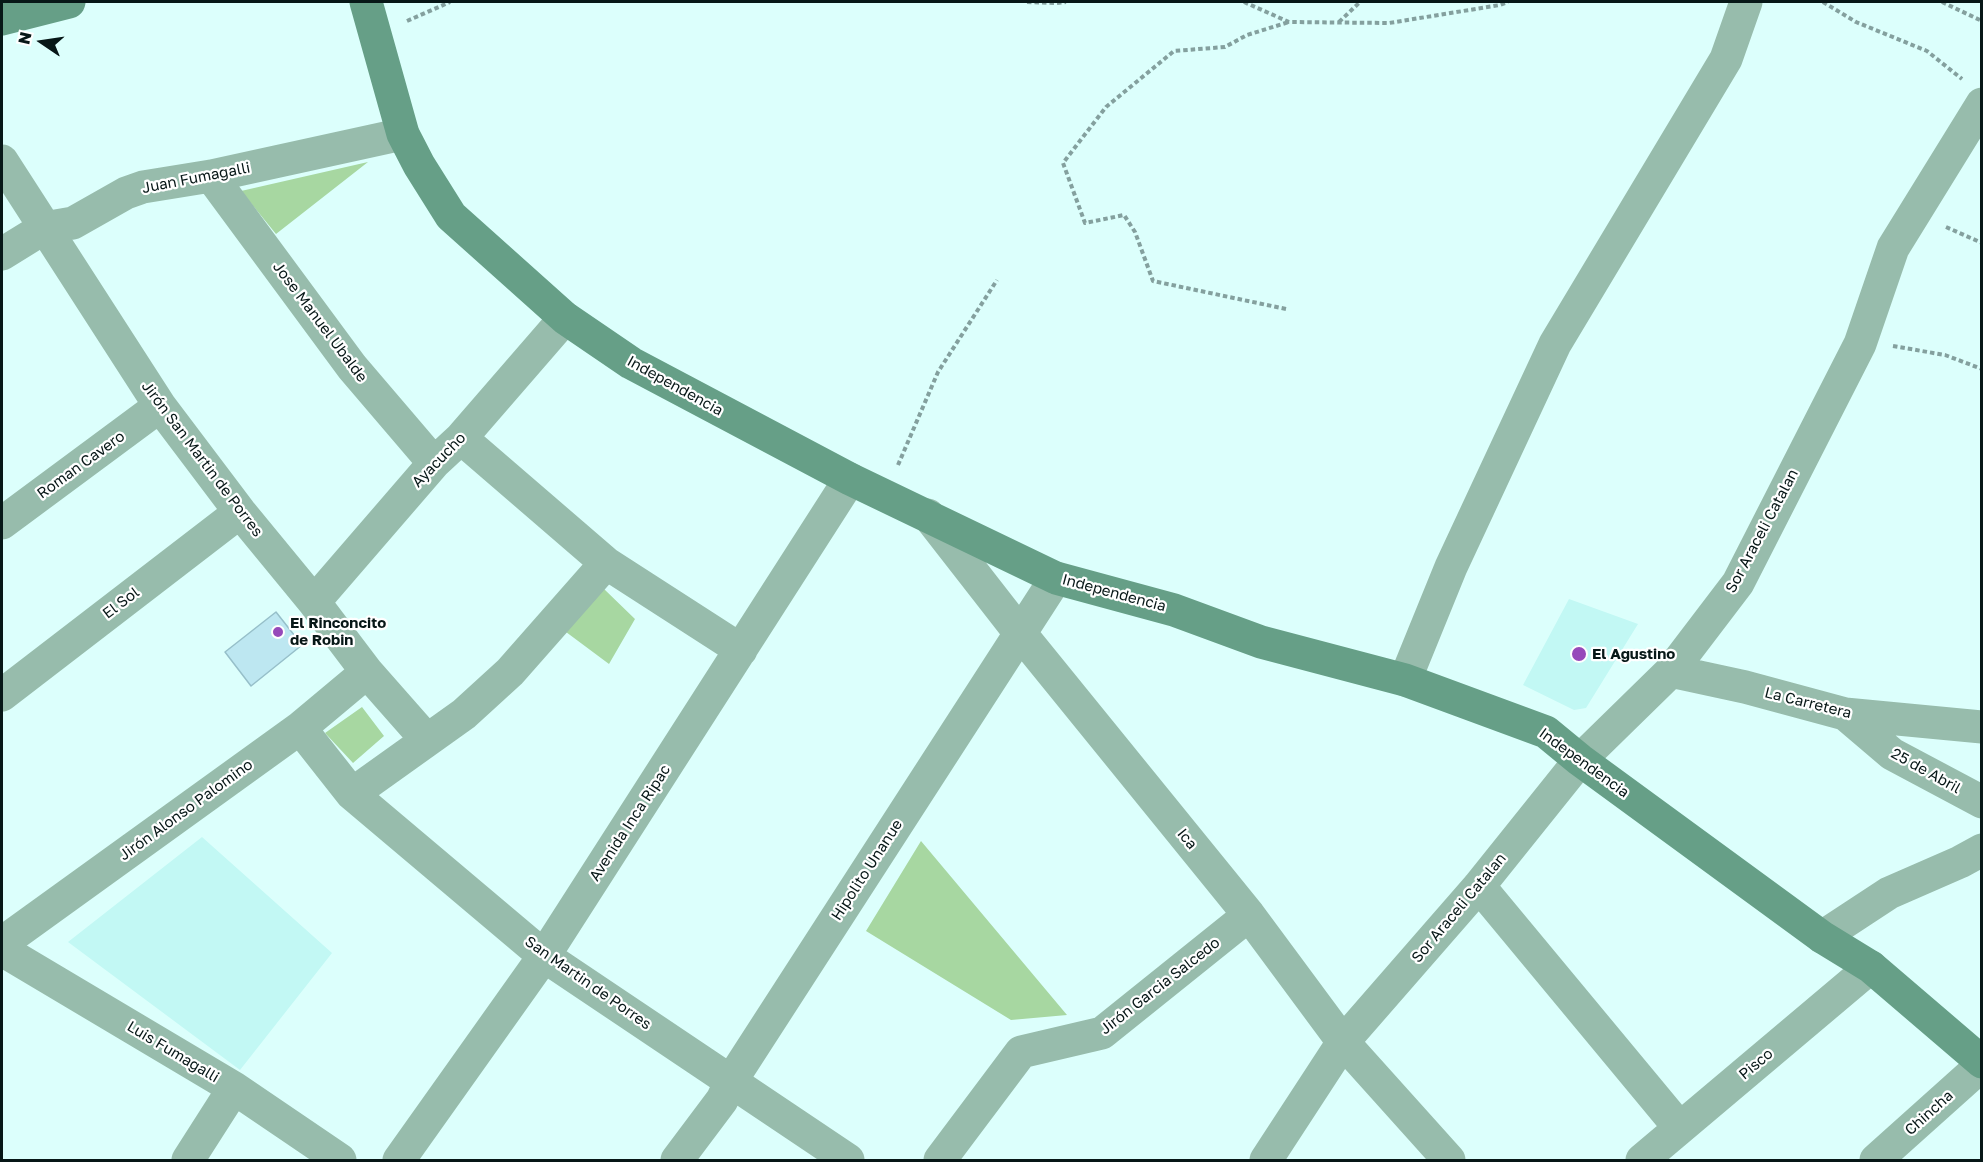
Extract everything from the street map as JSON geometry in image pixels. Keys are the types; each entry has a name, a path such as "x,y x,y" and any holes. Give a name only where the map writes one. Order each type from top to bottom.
{"street":[{"path":"2,19 69,2"},
{"name":"Independencia","path":"366,2 403,134 419,165 451,216 565,318 631,363 850,479 1056,578 1174,610 1261,642 1405,680 1546,732 1822,937 1871,968 1982,1063"},
{"path":"1405,680 1451,567 1555,344 1726,59 1746,2"},
{"name":"Sor Araceli Catalan","path":"1266,1161 1343,1042 1479,886 1581,760 1671,671 1738,583 1860,344 1893,248 1972,92"},
{"name":"Juan Fumagalli","path":"2,254 44,228 73,224 126,193 143,187 211,176 403,134"},
{"name":"Jirón San Martin de Porres","path":"2,161 160,406 240,512 314,602 367,672 426,739"},
{"name":"Jose Manuel Ubalde","path":"211,176 352,367 434,463"},
{"name":"Ayacucho","path":"314,602 434,463 461,438 565,318"},
{"name":"Roman Cavero","path":"2,523 160,406"},
{"path":"461,438 606,563 741,650"},
{"name":"Avenida Inca Ripac","path":"399,1161 544,956 850,479"},
{"name":"El Sol","path":"2,695 240,512"},
{"name":"Ica","path":"928,515 1020,633 1249,915 1343,1042 1449,1161"},
{"path":"352,794 464,714 510,672 606,563"},
{"name":"Hipolito Unanue","path":"677,1161 722,1100 732,1081 1056,578"},
{"name":"La Carretera","path":"1671,671 1745,687 1845,714 1982,727"},
{"name":"Jirón Alonso Palomino","path":"2,944 300,728 367,672"},
{"name":"25 de Abril","path":"1845,714 1892,754 1982,802"},
{"name":"San Martin de Porres","path":"300,728 352,794 544,956 848,1161"},
{"path":"1822,937 1889,893 1982,850"},
{"path":"1479,886 1679,1127"},
{"name":"Jirón Garcia Salcedo","path":"940,1161 1021,1052 1102,1033 1249,915"},
{"name":"Luis Fumagalli","path":"2,950 234,1088 340,1161"},
{"name":"Pisco","path":"1641,1161 1871,968"},
{"name":"Chincha","path":"1876,1161 1982,1063"},
{"path":"188,1161 234,1088"}],"path":[{"path":"375,35 450,2"},
{"path":"1027,2 1066,2"},
{"path":"1244,2 1289,22"},
{"path":"1339,22 1360,2"},
{"path":"1286,309 1153,281 1135,232 1124,215 1085,223 1063,162 1106,106 1174,51 1225,47 1247,35 1289,22 1389,23 1508,2"},
{"path":"1822,2 1856,22 1927,51 1972,92"},
{"path":"1942,2 1982,21"},
{"path":"885,496 938,372 997,280"},
{"path":"1860,344 1900,346 1946,355 1982,369"}],"shaded area":[{"name":"El Agustino","path":"1569,599 1638,624 1586,708 1574,710 1523,685"},
{"path":"202,837 332,953 240,1070 68,942"}],"green space":[{"path":"368,162 276,234 241,191"},
{"path":"604,589 635,619 609,664 566,632"},
{"path":"362,707 384,736 353,763 325,733"},
{"path":"921,841 1067,1015 1011,1020 866,931"}],"building":[{"path":"276,612 302,645 251,686 225,652"}],"place":[{"name":"El Rinconcito de Robin","path":"278,632"},
{"name":"El Agustino","path":"1579,654"}]}
